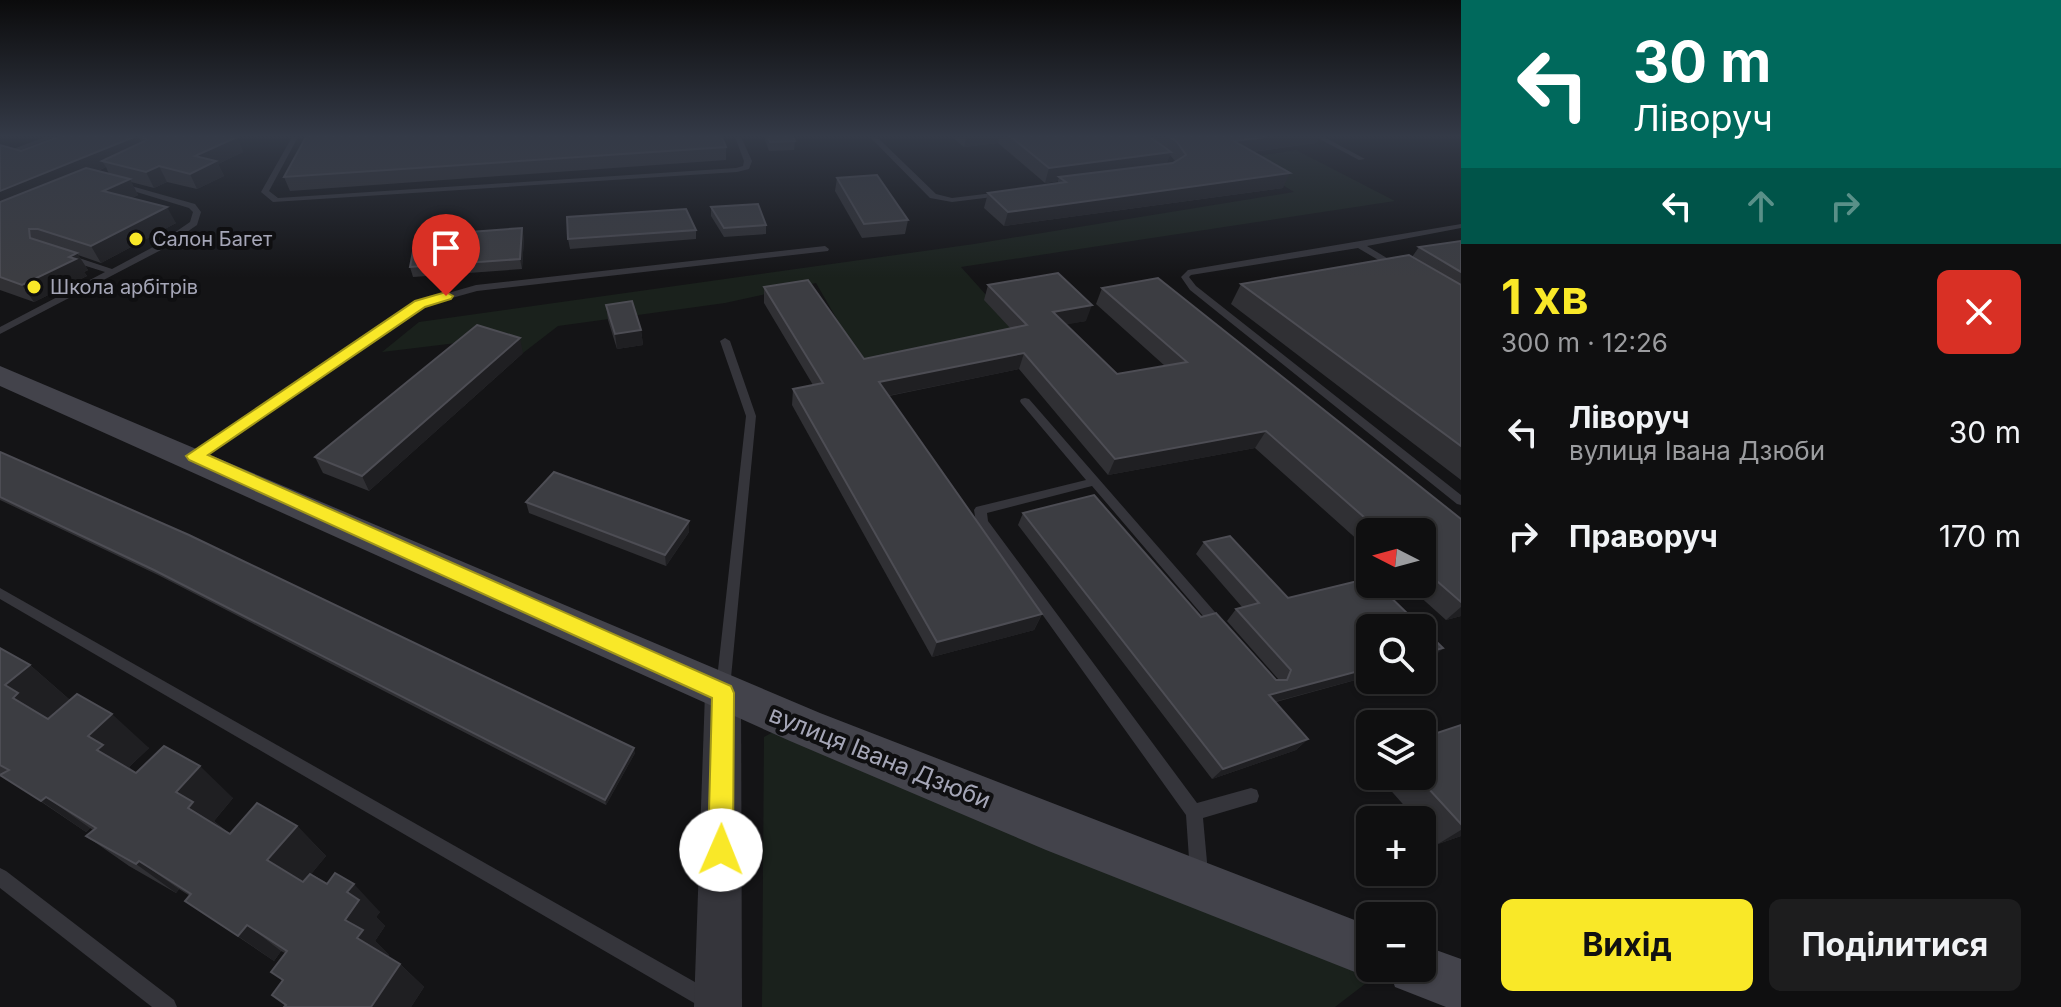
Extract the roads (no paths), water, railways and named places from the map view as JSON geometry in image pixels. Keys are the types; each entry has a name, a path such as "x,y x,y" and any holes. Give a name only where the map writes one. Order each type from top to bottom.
{"main road":[{"name":"вулиця Івана Дзюби","path":"0,375 195,456 723,693 1200,888 1356,947"},
{"path":"1436,976 1461,986"},
{"path":"1455,1007 1461,1002"}],"street":[{"path":"718,1007 723,693"}],"lane":[{"path":"2,329 112,272 182,233 194,223 197,212 179,200 119,184"},
{"path":"269,184 265,192 276,200 522,184"},
{"path":"921,184 933,196 952,200 1013,192"},
{"path":"1461,226 1188,273 1185,277 1193,288 1461,501"},
{"path":"1359,245 1410,276"},
{"path":"195,456 420,304 476,288 825,249"},
{"path":"59,254 112,272"},
{"path":"723,693 751,416 725,341"},
{"path":"1025,401 1229,636"},
{"path":"1093,482 980,510 982,522 1194,812 1200,888"},
{"path":"0,593 718,1007"},
{"path":"1194,812 1251,796"},
{"path":"0,877 167,1007"}],"place":[{"name":"Салон Багет","path":"136,239"},
{"name":"Школа арбітрів","path":"34,287"}]}
